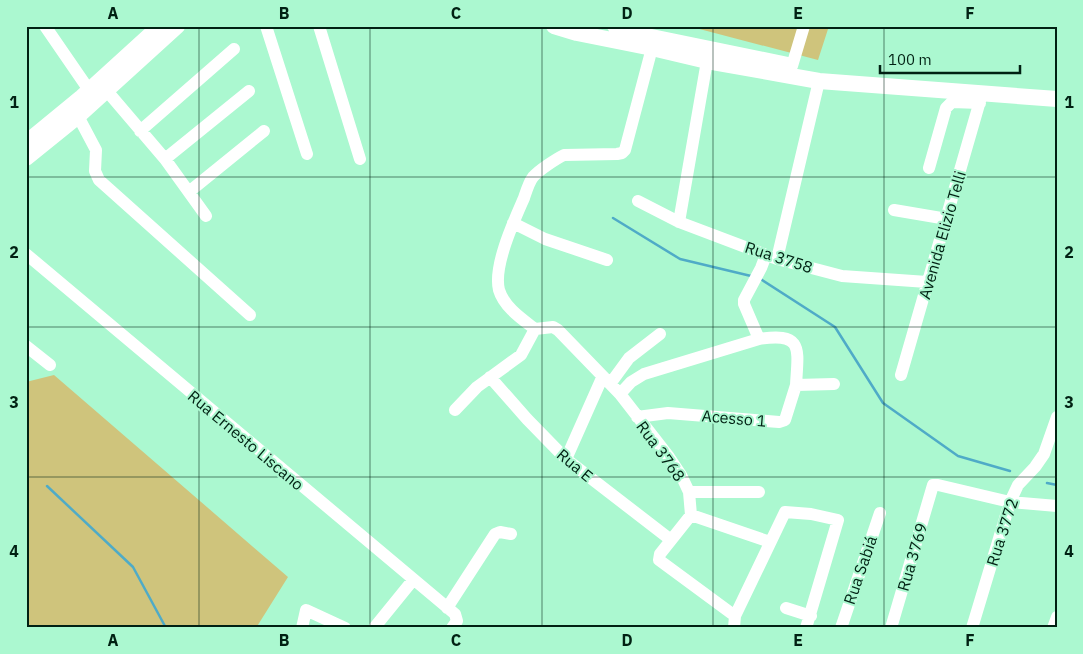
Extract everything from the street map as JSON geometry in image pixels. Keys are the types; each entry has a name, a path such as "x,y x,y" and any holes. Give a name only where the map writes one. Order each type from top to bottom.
{"main road":[{"path":"26,142 89,90 160,26"},
{"path":"26,158 107,91 178,26"},
{"path":"556,26 706,61 819,81 981,99 1057,99"},
{"path":"614,26 642,35 820,70 1057,88"}],"street":[{"path":"45,26 89,90"},
{"path":"266,26 307,154"},
{"path":"319,26 360,159"},
{"path":"792,66 804,26"},
{"path":"455,410 477,387 521,355 535,329 505,302 499,289 499,271 513,223 533,178 558,158 564,156 622,153 625,150 652,48"},
{"path":"140,131 234,49"},
{"path":"679,222 706,61"},
{"path":"759,339 744,300 761,268 771,257 819,81"},
{"path":"107,91 165,159 190,191 206,216"},
{"path":"165,159 250,91"},
{"path":"928,168 946,108 952,102 981,99"},
{"name":"Avenida Elizio Telli","path":"901,375 981,99"},
{"path":"78,116 96,150 95,171 98,180 250,315"},
{"path":"190,191 264,131"},
{"name":"Rua 3758","path":"638,201 679,222 771,257 842,276 927,282"},
{"path":"894,210 947,219"},
{"path":"513,223 544,239 606,260"},
{"name":"Rua Ernesto Liscano","path":"26,254 447,608"},
{"name":"Rua 3768","path":"535,329 554,327 558,330 620,394 669,457 681,476 689,492 691,515"},
{"path":"566,459 606,381 629,358 660,334"},
{"path":"620,394 631,382 644,374 759,339 774,337 786,337 794,342 798,354 796,384 834,384"},
{"path":"26,346 50,365"},
{"name":"Rua E","path":"490,377 566,459 671,540"},
{"name":"Acesso 1","path":"638,417 668,413 779,422 785,420 796,384"},
{"name":"Rua 3772","path":"972,628 1010,502 1018,485 1044,454 1057,417"},
{"name":"Rua 3769","path":"892,628 933,485 1010,502"},
{"path":"689,492 759,492"},
{"path":"1010,502 1057,506"},
{"path":"770,542 691,515 660,554 659,560 734,622 785,512 811,514 838,520 808,622 786,608"},
{"name":"Rua Sabiá","path":"841,628 880,513"},
{"path":"452,628 457,618 447,608 495,534 500,532 511,534"},
{"path":"374,628 413,580"},
{"path":"302,628 306,610 345,628"},
{"path":"1053,628 1057,617"}],"shaded area":[{"path":"688,26 829,26 818,60"},
{"path":"54,375 288,577 256,628 26,628 26,382"}],"waterway":[{"path":"613,218 680,259 751,276"},
{"path":"759,278 835,327 883,403 958,456 1010,471"},
{"path":"1047,483 1057,485"},
{"path":"47,486 133,567 166,628"}]}
